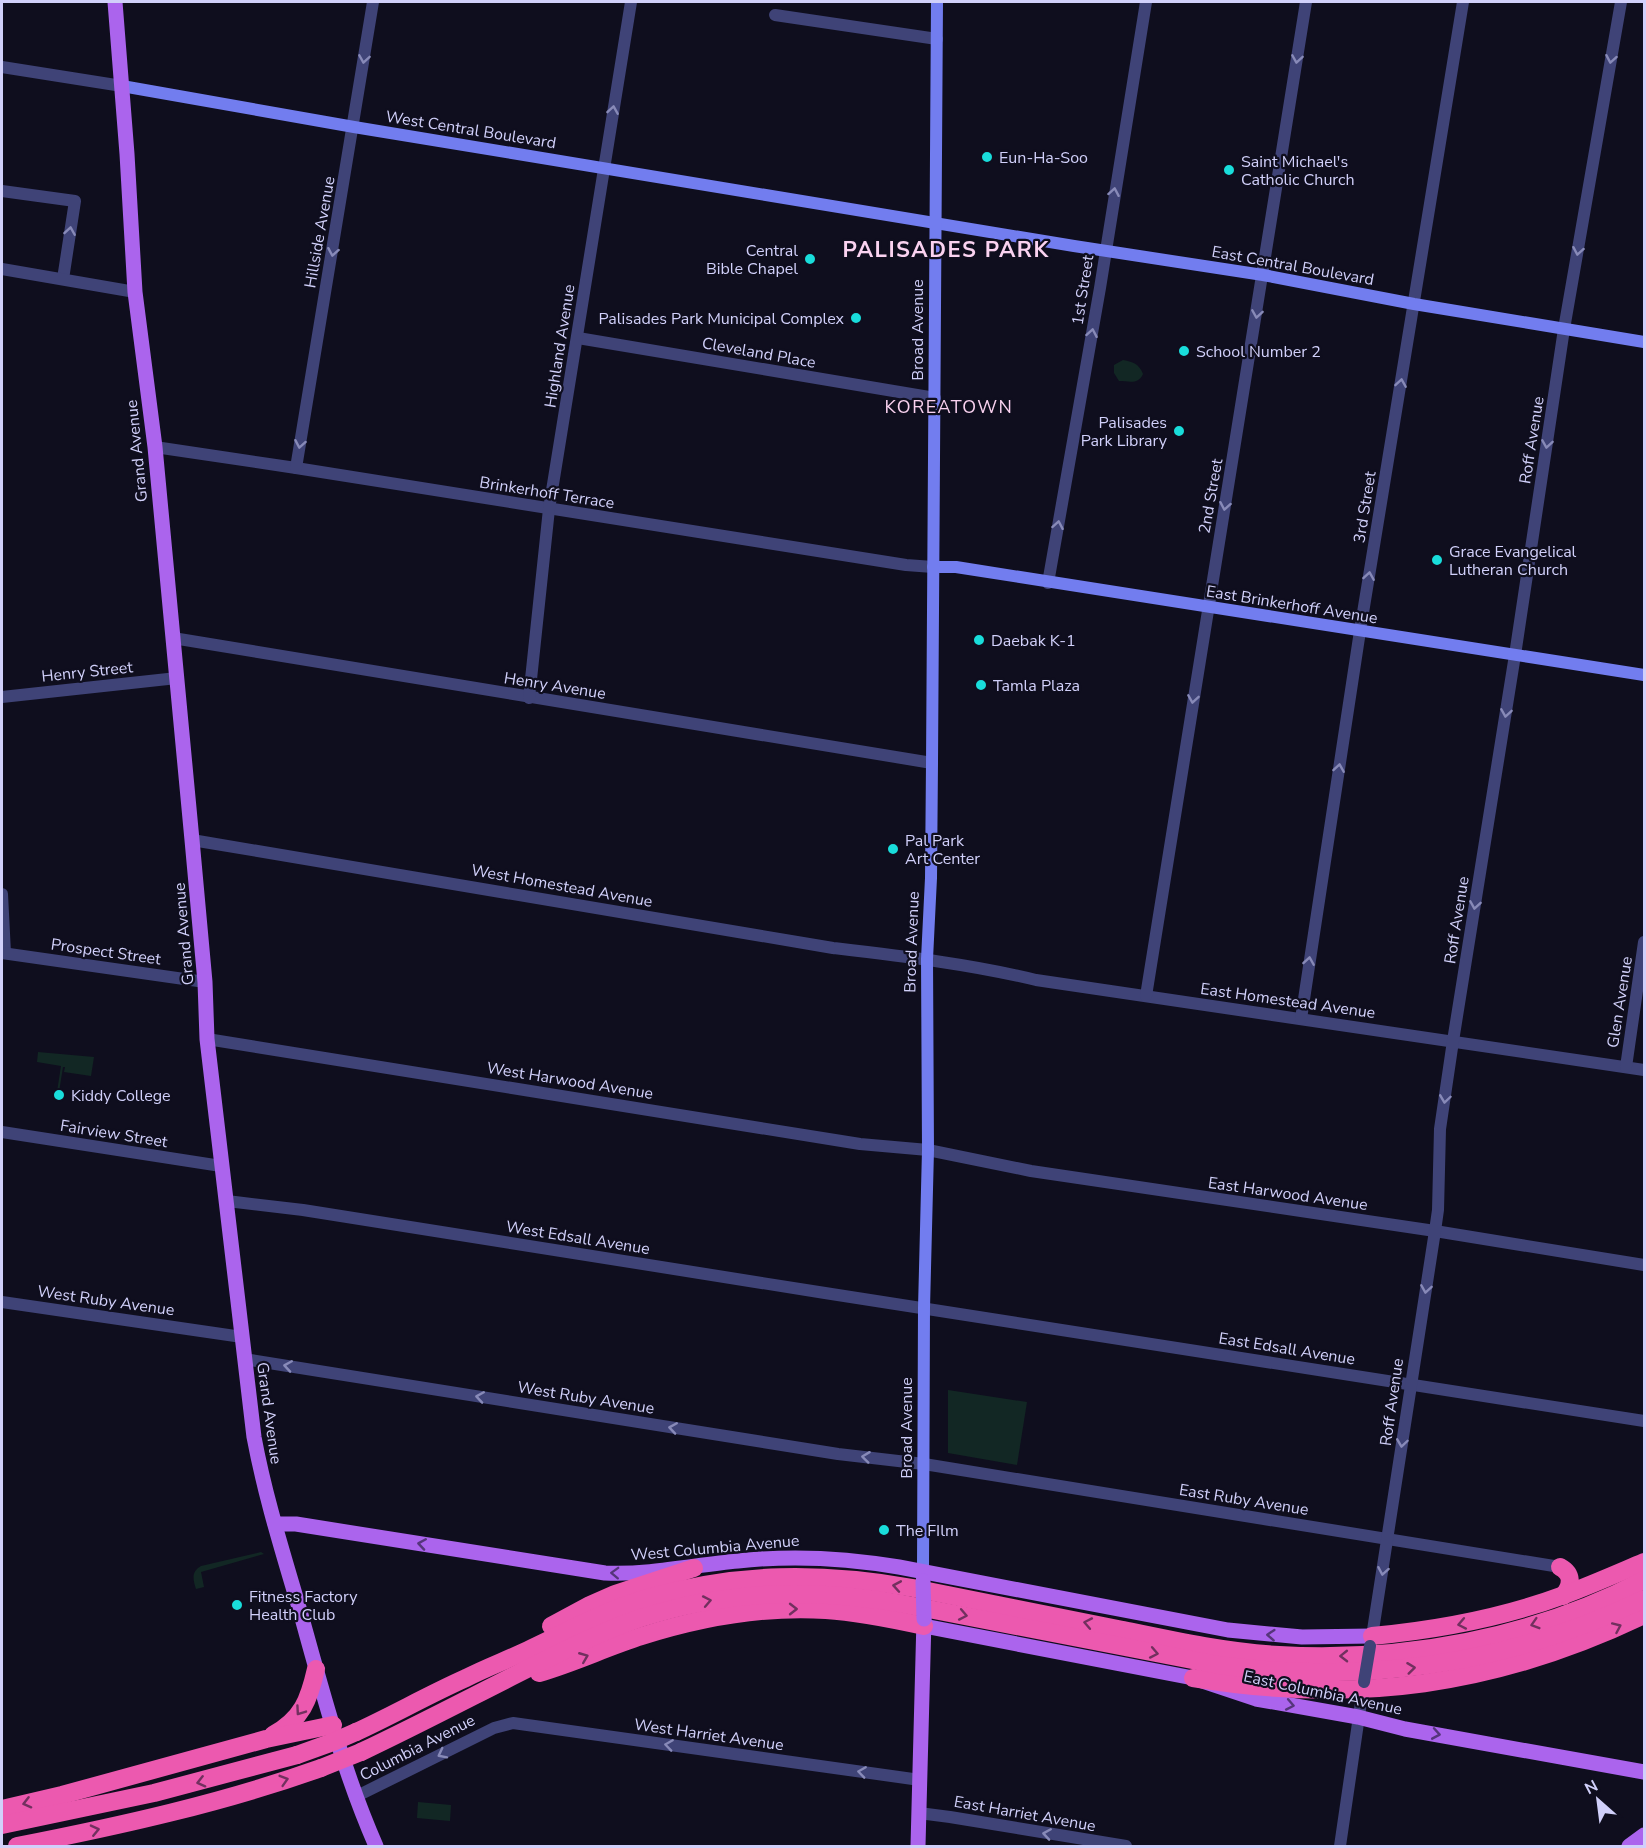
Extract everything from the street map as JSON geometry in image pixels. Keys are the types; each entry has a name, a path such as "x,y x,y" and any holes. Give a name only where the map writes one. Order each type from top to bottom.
{"highway":[{"path":"1371,1641 1508,1613 1563,1596 1644,1562"},
{"path":"1560,1567 1568,1573 1570,1582 1569,1589 1563,1596"},
{"path":"465,1678 526,1640 590,1605 615,1594 694,1568"},
{"path":"2,1825 154,1793 297,1755 356,1732 465,1678 621,1607 667,1593 741,1579 815,1576 865,1580 1204,1646 1278,1655 1326,1656 1399,1652 1448,1646 1497,1635 1567,1614 1644,1580"},
{"path":"17,1846 184,1808 321,1768 361,1752 594,1637 639,1619 694,1604 758,1594 807,1593 872,1598 1218,1665 1268,1671 1317,1673 1392,1670 1440,1664 1488,1654 1560,1634 1644,1599"},
{"path":"489,1688 552,1670 606,1648 666,1629 748,1612 785,1609 828,1610 924,1622"},
{"path":"1193,1678 1287,1690 1428,1683 1490,1672 1564,1648 1644,1615"},
{"path":"266,1739 284,1728 300,1713 307,1700 316,1669"},
{"path":"2,1809 266,1739 333,1725"}],"main road":[{"name":"Grand Avenue","path":"115,2 135,292 155,447 205,982 207,1039 257,1454 316,1669 355,1797 376,1846"},
{"name":"Broad Avenue","path":"918,1846 924,1622 924,1308 928,1150 927,959 931,878 938,2"},
{"name":"West Central Boulevard","path":"122,86 354,127 935,222"},
{"name":"East Central Boulevard","path":"935,222 1263,275 1414,304 1644,342"},
{"name":"East Brinkerhoff Avenue","path":"933,567 956,567 1644,675"},
{"name":"West Columbia Avenue","path":"275,1524 296,1524 605,1573 694,1568 748,1560 804,1557 866,1562 923,1576 1228,1630 1371,1641"},
{"name":"East Columbia Avenue","path":"924,1622 1193,1678 1256,1699 1358,1717 1405,1729 1644,1772"},
{"path":"1629,1846 1644,1835"}],"street":[{"name":"Hillside Avenue","path":"296,468 373,2"},
{"name":"Highland Avenue","path":"529,698 549,509 631,2"},
{"name":"1st Street","path":"1048,583 1098,300 1146,2"},
{"name":"2nd Street","path":"1146,996 1306,2"},
{"name":"3rd Street","path":"1300,1019 1360,631 1463,2"},
{"name":"Roff Avenue","path":"1340,1846 1358,1717 1435,1232 1438,1210 1440,1129 1453,1041 1515,655 1564,329 1621,2"},
{"path":"775,15 937,39"},
{"name":"West Central Boulevard","path":"2,69 122,86"},
{"path":"2,190 75,201 63,279"},
{"path":"2,269 135,292"},
{"name":"Cleveland Place","path":"578,338 935,398"},
{"name":"Brinkerhoff Terrace","path":"155,447 906,566 933,567"},
{"name":"Henry Avenue","path":"173,638 932,763"},
{"name":"Henry Street","path":"2,697 177,678"},
{"name":"West Homestead Avenue","path":"192,840 833,948 927,959"},
{"path":"2,894 3,953"},
{"name":"Glen Avenue","path":"1626,1067 1644,942"},
{"name":"Prospect Street","path":"3,953 205,982"},
{"name":"East Homestead Avenue","path":"927,959 1036,980 1644,1070"},
{"name":"West Harwood Avenue","path":"207,1039 860,1144 928,1150"},
{"name":"Fairview Street","path":"2,1132 221,1166"},
{"name":"East Harwood Avenue","path":"928,1150 1030,1171 1644,1265"},
{"name":"West Edsall Avenue","path":"227,1201 303,1209 924,1308"},
{"name":"West Ruby Avenue","path":"2,1302 242,1337"},
{"name":"East Edsall Avenue","path":"924,1308 1644,1421"},
{"name":"West Ruby Avenue","path":"244,1359 838,1454 924,1464"},
{"name":"East Ruby Avenue","path":"924,1464 1560,1567"},
{"name":"West Harriet Avenue","path":"494,1728 507,1723 517,1723 920,1780"},
{"name":"Columbia Avenue","path":"355,1797 494,1728"},
{"name":"East Harriet Avenue","path":"919,1813 1126,1846"}],"green space":[{"path":"1123,360 1140,368 1143,374 1139,380 1119,381 1114,373 1114,365"},
{"path":"38,1052 94,1057 91,1076 64,1072 65,1067 63,1067 59,1092 57,1092 61,1066 37,1062"},
{"path":"948,1390 1027,1402 1017,1465 948,1453"},
{"path":"261,1552 264,1554 201,1572 204,1587 196,1589 194,1576 201,1566"},
{"path":"418,1802 451,1805 450,1821 417,1818"}],"place":[{"name":"Eun-Ha-Soo","path":"987,157"},
{"name":"Saint Michael's Catholic Church","path":"1229,170"},
{"name":"Central Bible Chapel","path":"810,259"},
{"name":"Palisades Park Municipal Complex","path":"856,318"},
{"name":"School Number 2","path":"1184,351"},
{"name":"Palisades Park Library","path":"1179,431"},
{"name":"Grace Evangelical Lutheran Church","path":"1437,560"},
{"name":"Daebak K-1","path":"979,640"},
{"name":"Tamla Plaza","path":"981,685"},
{"name":"Pal Park Art Center","path":"893,849"},
{"name":"Kiddy College","path":"59,1095"},
{"name":"The FIlm","path":"884,1530"},
{"name":"Fitness Factory Health Club","path":"237,1605"}],"district":[{"name":"PALISADES PARK","path":"946,249"},
{"name":"KOREATOWN","path":"949,407"}]}
